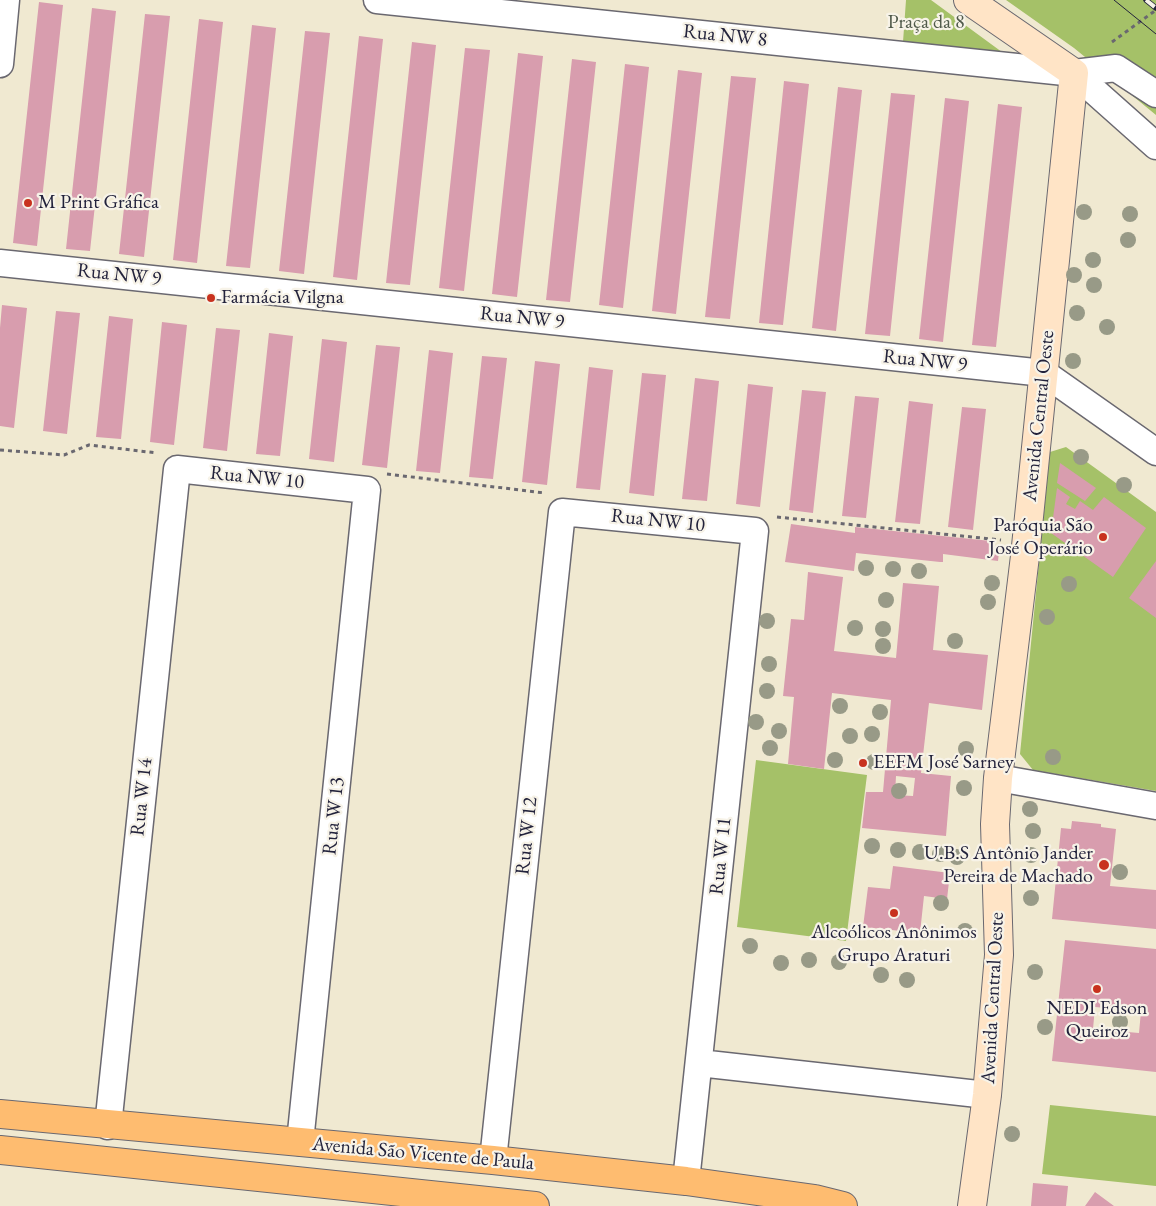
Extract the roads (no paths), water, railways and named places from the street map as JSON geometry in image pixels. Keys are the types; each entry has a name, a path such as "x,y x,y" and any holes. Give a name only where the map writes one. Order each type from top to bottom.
{"main road":[{"name":"Avenida São Vicente de Paula","path":"0,1114 108,1126 493,1160 686,1180 815,1199 844,1206"},
{"name":"Avenida São Vicente de Paula","path":"0,1150 535,1206"}],"street":[{"path":"0,64 6,0"},
{"name":"Rua NW 8","path":"376,0 1074,73 1116,68 1156,94"},
{"path":"968,0 1074,73 1156,146"},
{"name":"Avenida Central Oeste","path":"972,1206 987,1095 1000,955 995,824 998,778 1026,542 1074,73"},
{"name":"Rua NW 9","path":"0,263 1044,373"},
{"path":"1044,373 1156,452"},
{"name":"Rua NW 10","path":"177,469 367,490"},
{"name":"Rua W 14","path":"108,1126 177,469"},
{"name":"Rua W 13","path":"300,1142 367,490"},
{"name":"Rua NW 10","path":"562,512 755,531"},
{"name":"Rua W 12","path":"493,1160 562,512"},
{"name":"Rua W 11","path":"686,1180 700,1063 755,531"},
{"path":"998,778 1156,806"},
{"path":"700,1063 987,1095"}],"tram line":[{"path":"1114,0 1156,34"}],"railway":[{"path":"1146,0 1156,8"}],"place":[{"name":"M Print Gráfica","path":"28,203"},
{"name":"Farmácia Vilgna","path":"211,298"},
{"name":"Paróquia São José Operário","path":"1103,537"},
{"name":"EEFM José Sarney","path":"863,763"},
{"name":"U.B.S Antônio Jander Pereira de Machado","path":"1104,865"},
{"name":"Alcoólicos Anônimos Grupo Araturi","path":"894,913"},
{"name":"NEDI Edson Queiroz","path":"1097,989"}],"park label":[{"name":"Praça da 8","path":"926,23"}]}
